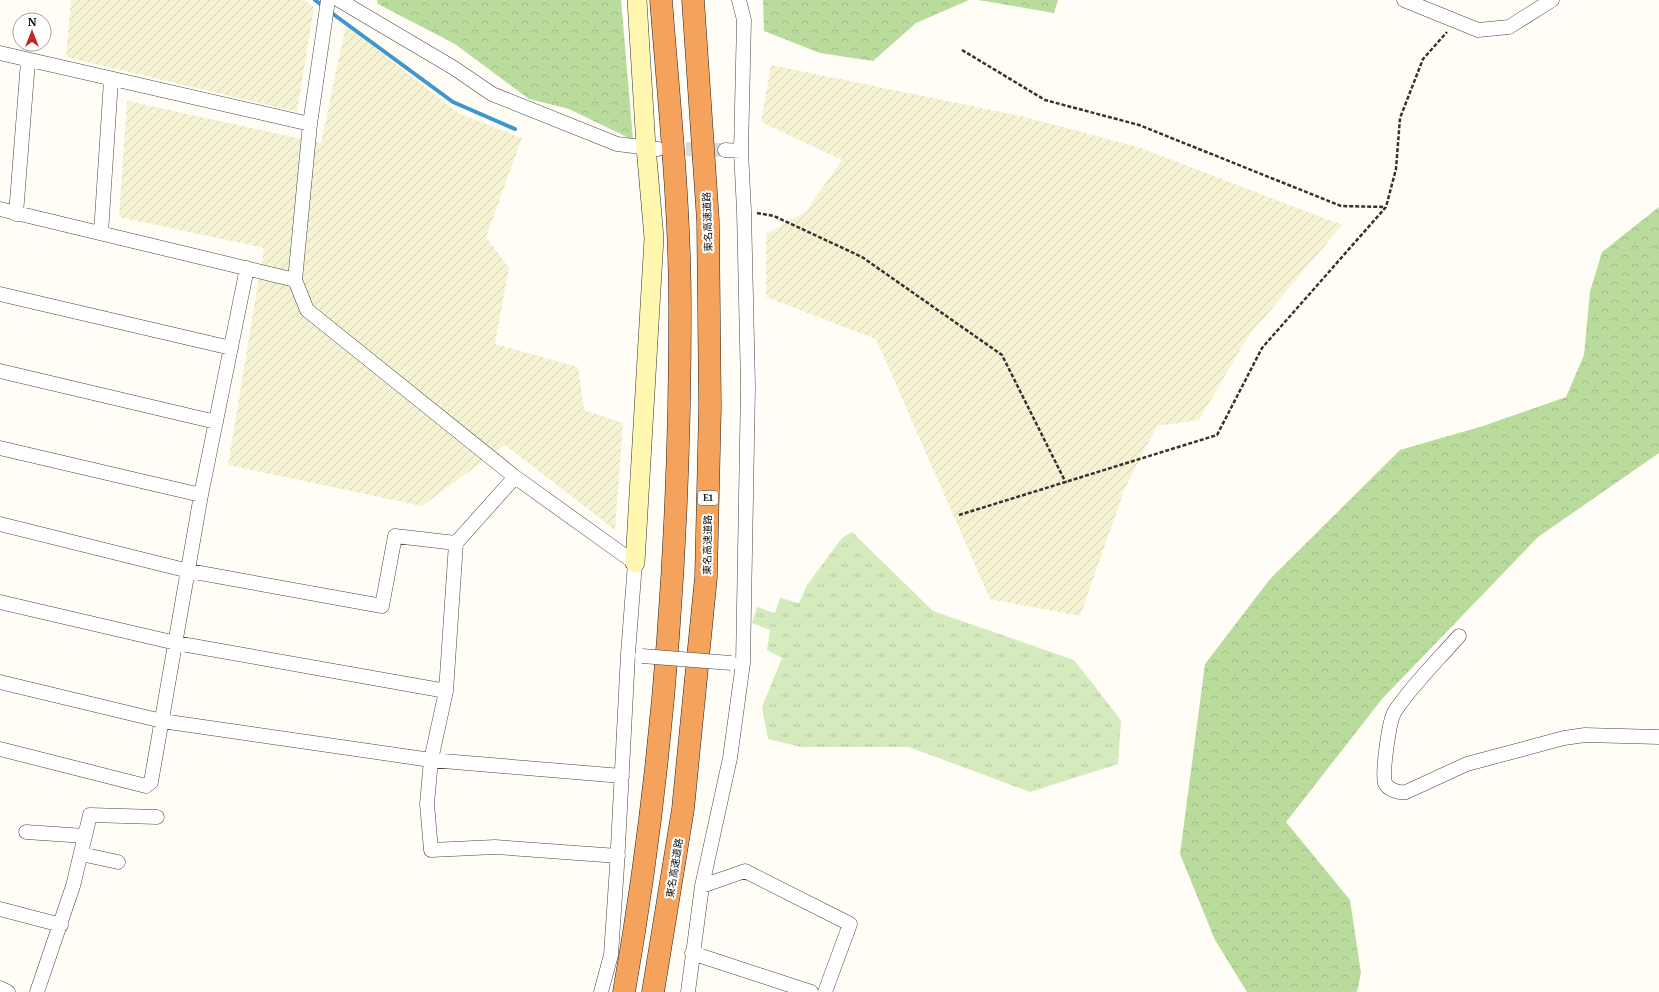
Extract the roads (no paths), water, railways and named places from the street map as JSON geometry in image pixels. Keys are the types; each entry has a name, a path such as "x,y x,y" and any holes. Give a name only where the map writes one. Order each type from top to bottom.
{"highway":[{"path":"624,992 631,952 655,775 664,689 678,483 680,308 675,189 661,0"},
{"name":"東名高速道路","path":"653,992 683,809 706,577 710,407 708,221 693,0"}],"street":[{"path":"328,0 310,124 295,280 307,310 515,477 635,563"},
{"path":"339,0 454,68 492,94 617,144 652,148"},
{"path":"601,992 610,955 618,856 628,654 635,563 654,238 652,148 637,0"},
{"path":"688,992 692,952 702,886 730,758 737,663 748,386 744,211 741,151 744,20 739,0"},
{"path":"1404,0 1455,22 1478,30 1509,27 1552,0"},
{"path":"0,53 28,61 310,124"},
{"path":"16,214 28,61"},
{"path":"101,234 111,80"},
{"path":"725,150 741,151"},
{"path":"0,209 295,280"},
{"path":"0,749 146,786 151,782 189,571 201,495 247,268"},
{"path":"0,294 231,348"},
{"path":"0,371 216,422"},
{"path":"0,448 201,495"},
{"path":"515,477 456,543 446,691 431,760 427,804 431,850 495,847 618,856"},
{"path":"0,524 189,571 382,606 395,536 456,543"},
{"path":"0,602 176,643 446,691"},
{"path":"1459,636 1402,701 1394,713 1389,734 1384,776 1386,784 1391,789 1401,793 1406,792 1467,764 1564,738 1585,735 1659,737"},
{"path":"628,654 737,663"},
{"path":"0,682 162,721 431,760 622,776"},
{"path":"37,992 73,886 90,815 157,817"},
{"path":"26,832 85,836"},
{"path":"81,854 118,862"},
{"path":"702,886 745,871 850,924 825,992"},
{"path":"0,909 61,925"},
{"path":"692,952 811,992"},
{"path":"0,988 8,992"}],"waterway":[{"path":"315,0 324,7"},
{"path":"329,11 453,102 515,129"}],"tunnel":[{"path":"665,149 725,150"}]}
